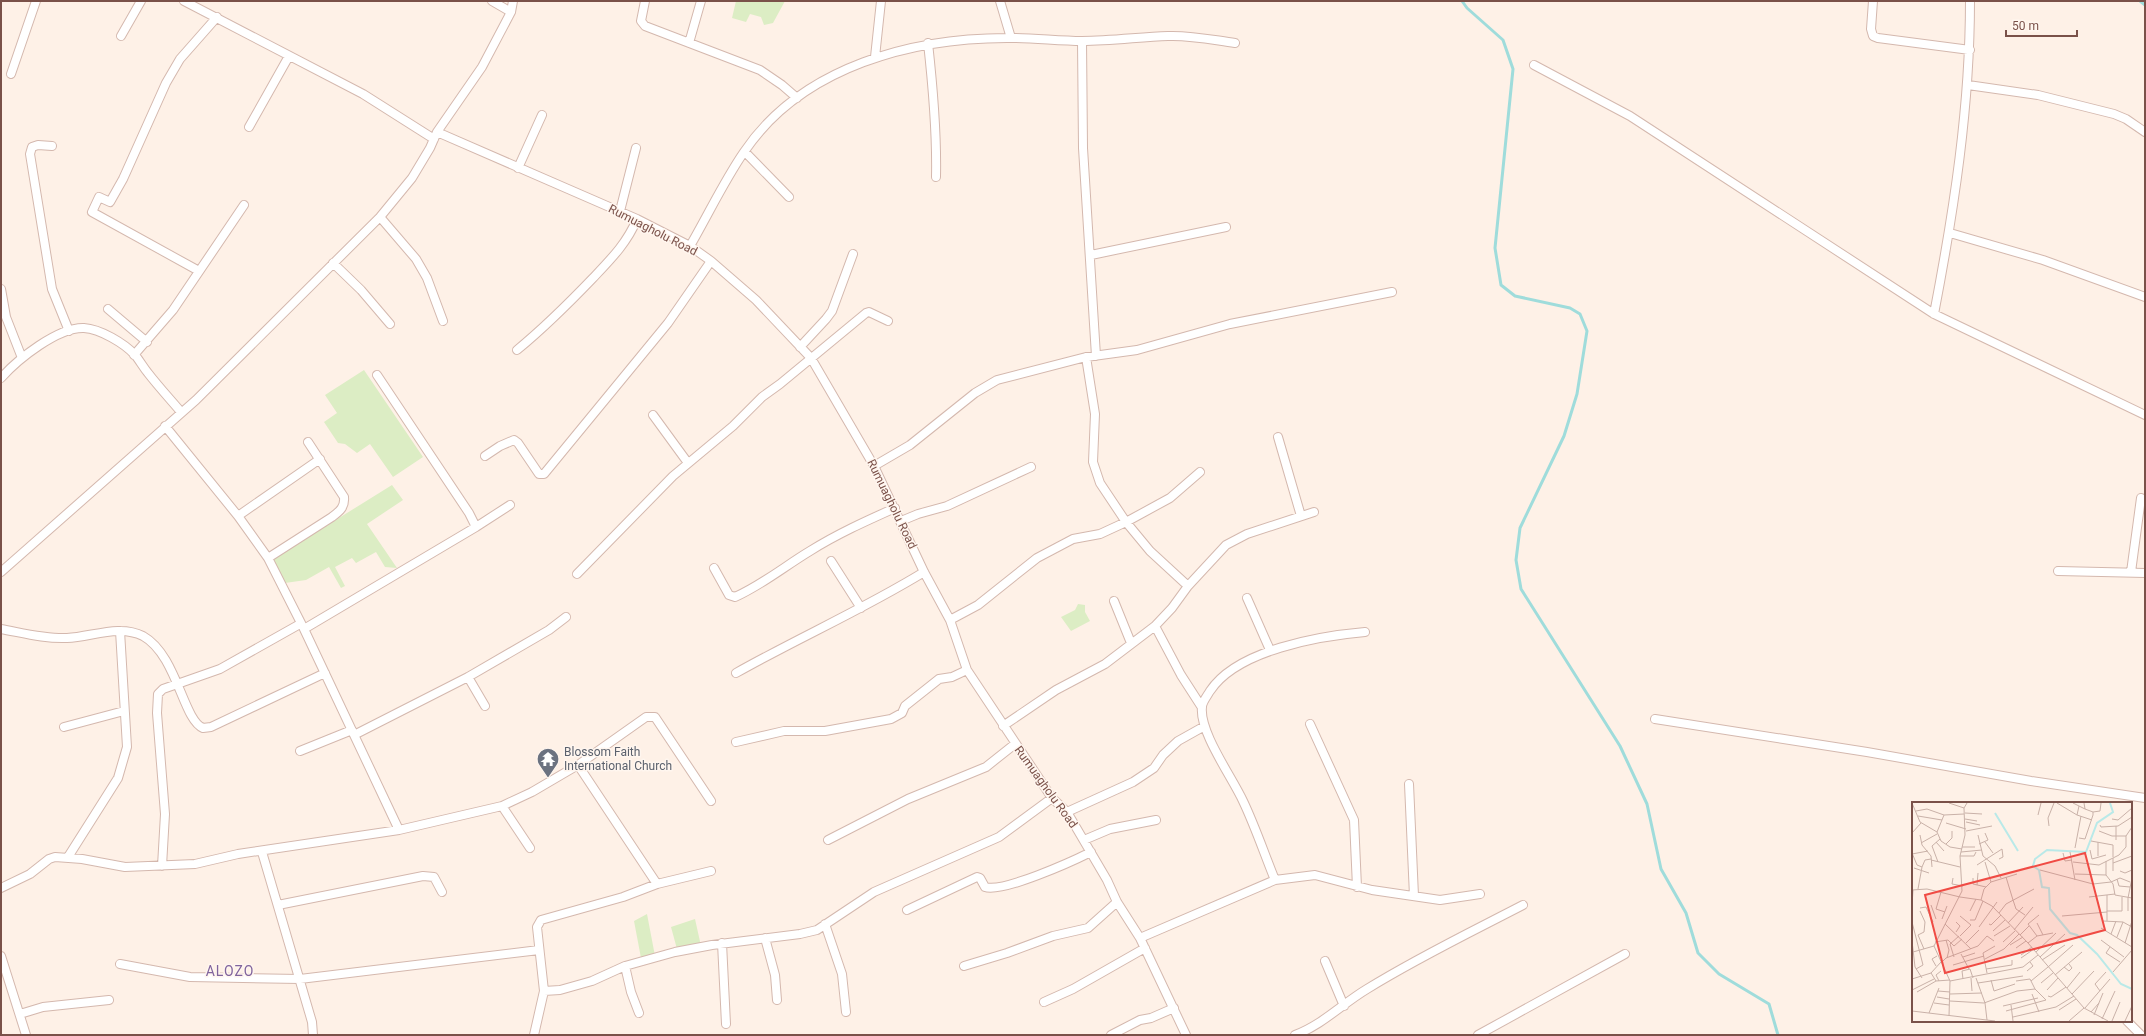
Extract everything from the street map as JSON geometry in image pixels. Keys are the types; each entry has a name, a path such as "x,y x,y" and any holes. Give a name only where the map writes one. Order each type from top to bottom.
{"street":[{"path":"11,74 36,1"},
{"path":"121,36 141,1"},
{"name":"Rumuagholu Road","path":"184,1 363,94 435,136 518,168 620,211 690,246 711,261 756,300 810,358 874,466 924,572 950,620 966,670 1052,798 1067,812 1084,840 1117,902 1140,938 1186,1035"},
{"path":"492,1 511,12"},
{"path":"1,572 181,412 380,216 412,178 423,162 435,136 482,67 511,12 513,1"},
{"path":"645,1 641,21 645,26 760,70 782,85 797,98"},
{"path":"689,43 701,1"},
{"path":"875,57 881,1"},
{"path":"1000,1 1011,38"},
{"path":"1873,1 1870,29 1873,36 1878,38 1970,50"},
{"path":"1934,314 1950,233 1968,85 1970,1"},
{"path":"199,271 92,212 99,197 110,202 123,180 166,83 180,59 217,17"},
{"path":"690,246 744,152 766,125 797,98 829,78 875,57 928,43 1011,38 1082,41 1170,36 1198,37 1235,43"},
{"path":"1082,41 1082,148 1091,254 1096,356"},
{"path":"928,43 937,131 936,177"},
{"path":"249,127 290,56"},
{"path":"1534,65 1630,116 1934,314 2145,415"},
{"path":"1968,85 2038,95 2114,114 2126,119 2145,132"},
{"path":"518,168 542,115"},
{"path":"52,146 38,145 32,147 30,154 52,289 69,331"},
{"path":"620,211 636,148"},
{"path":"744,152 789,197"},
{"path":"134,355 147,342 173,310 244,205"},
{"path":"380,216 416,259 427,278 443,321"},
{"path":"517,350 571,302 616,254 631,232 637,219"},
{"path":"1091,254 1226,227"},
{"path":"1950,233 2043,260 2145,297"},
{"path":"800,347 832,311 853,254"},
{"path":"485,456 500,446 514,440 518,443 538,474 544,474 668,323 711,261"},
{"path":"333,263 361,290 390,324"},
{"path":"1,289 6,317 22,358"},
{"path":"874,466 910,444 974,392 997,380 1086,357 1137,350 1230,324 1392,292"},
{"path":"108,309 147,342"},
{"path":"578,574 652,496 688,463 733,426 762,397 866,313 869,312 888,321"},
{"path":"1,378 22,358 69,331 84,328 116,341 134,355 181,412"},
{"path":"1086,357 1095,414 1093,462 1100,483 1126,522 1150,551 1188,586"},
{"path":"377,375 469,513 476,527"},
{"path":"653,415 688,463"},
{"path":"165,426 238,516 268,558 325,672 399,830"},
{"path":"1278,437 1301,516"},
{"path":"268,558 332,517 343,507 344,497 308,442"},
{"path":"238,516 320,459"},
{"path":"901,521 918,514 948,506 1031,467"},
{"path":"950,620 978,605 1037,558 1073,539 1100,534 1126,522 1170,498 1200,472"},
{"path":"2131,572 2141,498"},
{"path":"162,866 164,814 156,699 163,689 220,669 302,627 476,527 510,505"},
{"path":"714,568 729,595 735,597 748,592 810,551 848,530 895,508"},
{"path":"1003,726 1056,690 1105,664 1155,626 1172,608 1188,586 1226,545 1247,534 1314,512"},
{"path":"831,561 861,608"},
{"path":"2058,571 2145,573"},
{"path":"736,673 787,644 861,608 924,572"},
{"path":"1247,598 1270,650"},
{"path":"1114,601 1131,643"},
{"path":"300,751 353,732 468,677 549,630 566,617"},
{"path":"1155,626 1181,675 1201,706 1204,726 1243,800 1275,880"},
{"path":"1,629 39,636 68,638 120,631 143,636 156,646 166,659 194,720 203,728 211,727 325,672"},
{"path":"68,857 118,778 127,747 120,631"},
{"path":"1201,706 1214,685 1229,673 1270,650 1331,637 1365,632"},
{"path":"736,742 784,731 825,731 891,719 902,713 905,706 939,679 952,677 966,670"},
{"path":"468,677 485,706"},
{"path":"64,728 124,711"},
{"path":"1,888 30,874 49,859 68,857 125,867 196,864 238,854 262,852 399,830 502,806 532,792 578,765 646,717 652,716 655,717 711,801"},
{"path":"1655,720 1867,752 2030,781 2145,798"},
{"path":"1310,724 1354,820 1357,887"},
{"path":"1067,812 1133,782 1154,768 1162,755 1178,741 1204,726"},
{"path":"828,840 908,799 986,767 1015,744"},
{"path":"578,765 657,884"},
{"path":"1409,784 1414,896"},
{"path":"544,991 560,990 592,981 625,966 675,952 722,943 800,934 817,930 874,892 999,837 1052,798"},
{"path":"502,806 530,848"},
{"path":"1084,840 1110,829 1156,820"},
{"path":"262,852 300,978 312,1022 313,1035"},
{"path":"907,910 977,877 980,878 985,887 989,888 999,886 1031,878 1091,852"},
{"path":"534,1035 544,991 538,927 541,920 623,898 657,884 711,871"},
{"path":"1140,938 1275,880 1315,875 1357,887 1440,900 1480,894"},
{"path":"278,905 423,876 434,878 442,892"},
{"path":"964,966 1007,954 1054,936 1088,928 1117,902"},
{"path":"1295,1035 1310,1030 1366,990 1411,964 1523,905"},
{"path":"825,924 842,974 846,1012"},
{"path":"765,938 775,975 777,1000"},
{"path":"722,943 726,1024"},
{"path":"1044,1002 1073,989 1145,948"},
{"path":"120,964 190,977 300,978 539,950"},
{"path":"1478,1035 1625,954"},
{"path":"1,956 26,1035"},
{"path":"1325,961 1344,1006"},
{"path":"625,966 630,992 639,1013"},
{"path":"20,1014 55,1005 109,1000"},
{"path":"1111,1035 1140,1020 1151,1018 1174,1008"},
{"path":"2128,1022 2141,1035"}],"green space":[{"path":"736,1 785,1 773,23 764,25 761,17 750,14 746,22 732,18"},
{"path":"364,370 423,457 393,477 370,444 357,453 345,444 338,443 324,422 337,413 325,395"},
{"path":"392,485 403,500 367,524 397,568 385,567 376,552 356,563 352,558 335,567 345,586 341,588 329,567 306,580 285,583 273,559"},
{"path":"1078,604 1085,605 1085,612 1090,621 1071,631 1061,617 1075,610"},
{"path":"647,914 655,956 641,958 634,921"},
{"path":"695,919 701,946 677,949 671,927"}],"waterway":[{"path":"1462,1 1467,8 1503,40 1513,69 1495,248 1501,285 1515,296 1570,308 1580,314 1587,331 1577,394 1564,436 1520,528 1516,560 1521,589 1620,746 1647,804 1661,869 1686,913 1698,953 1719,974 1769,1004 1778,1035"},
{"path":"2140,1 2145,5"}],"place":[{"name":"Blossom Faith International Church","path":"548,778"}],"district":[{"name":"ALOZO","path":"230,971"}]}
